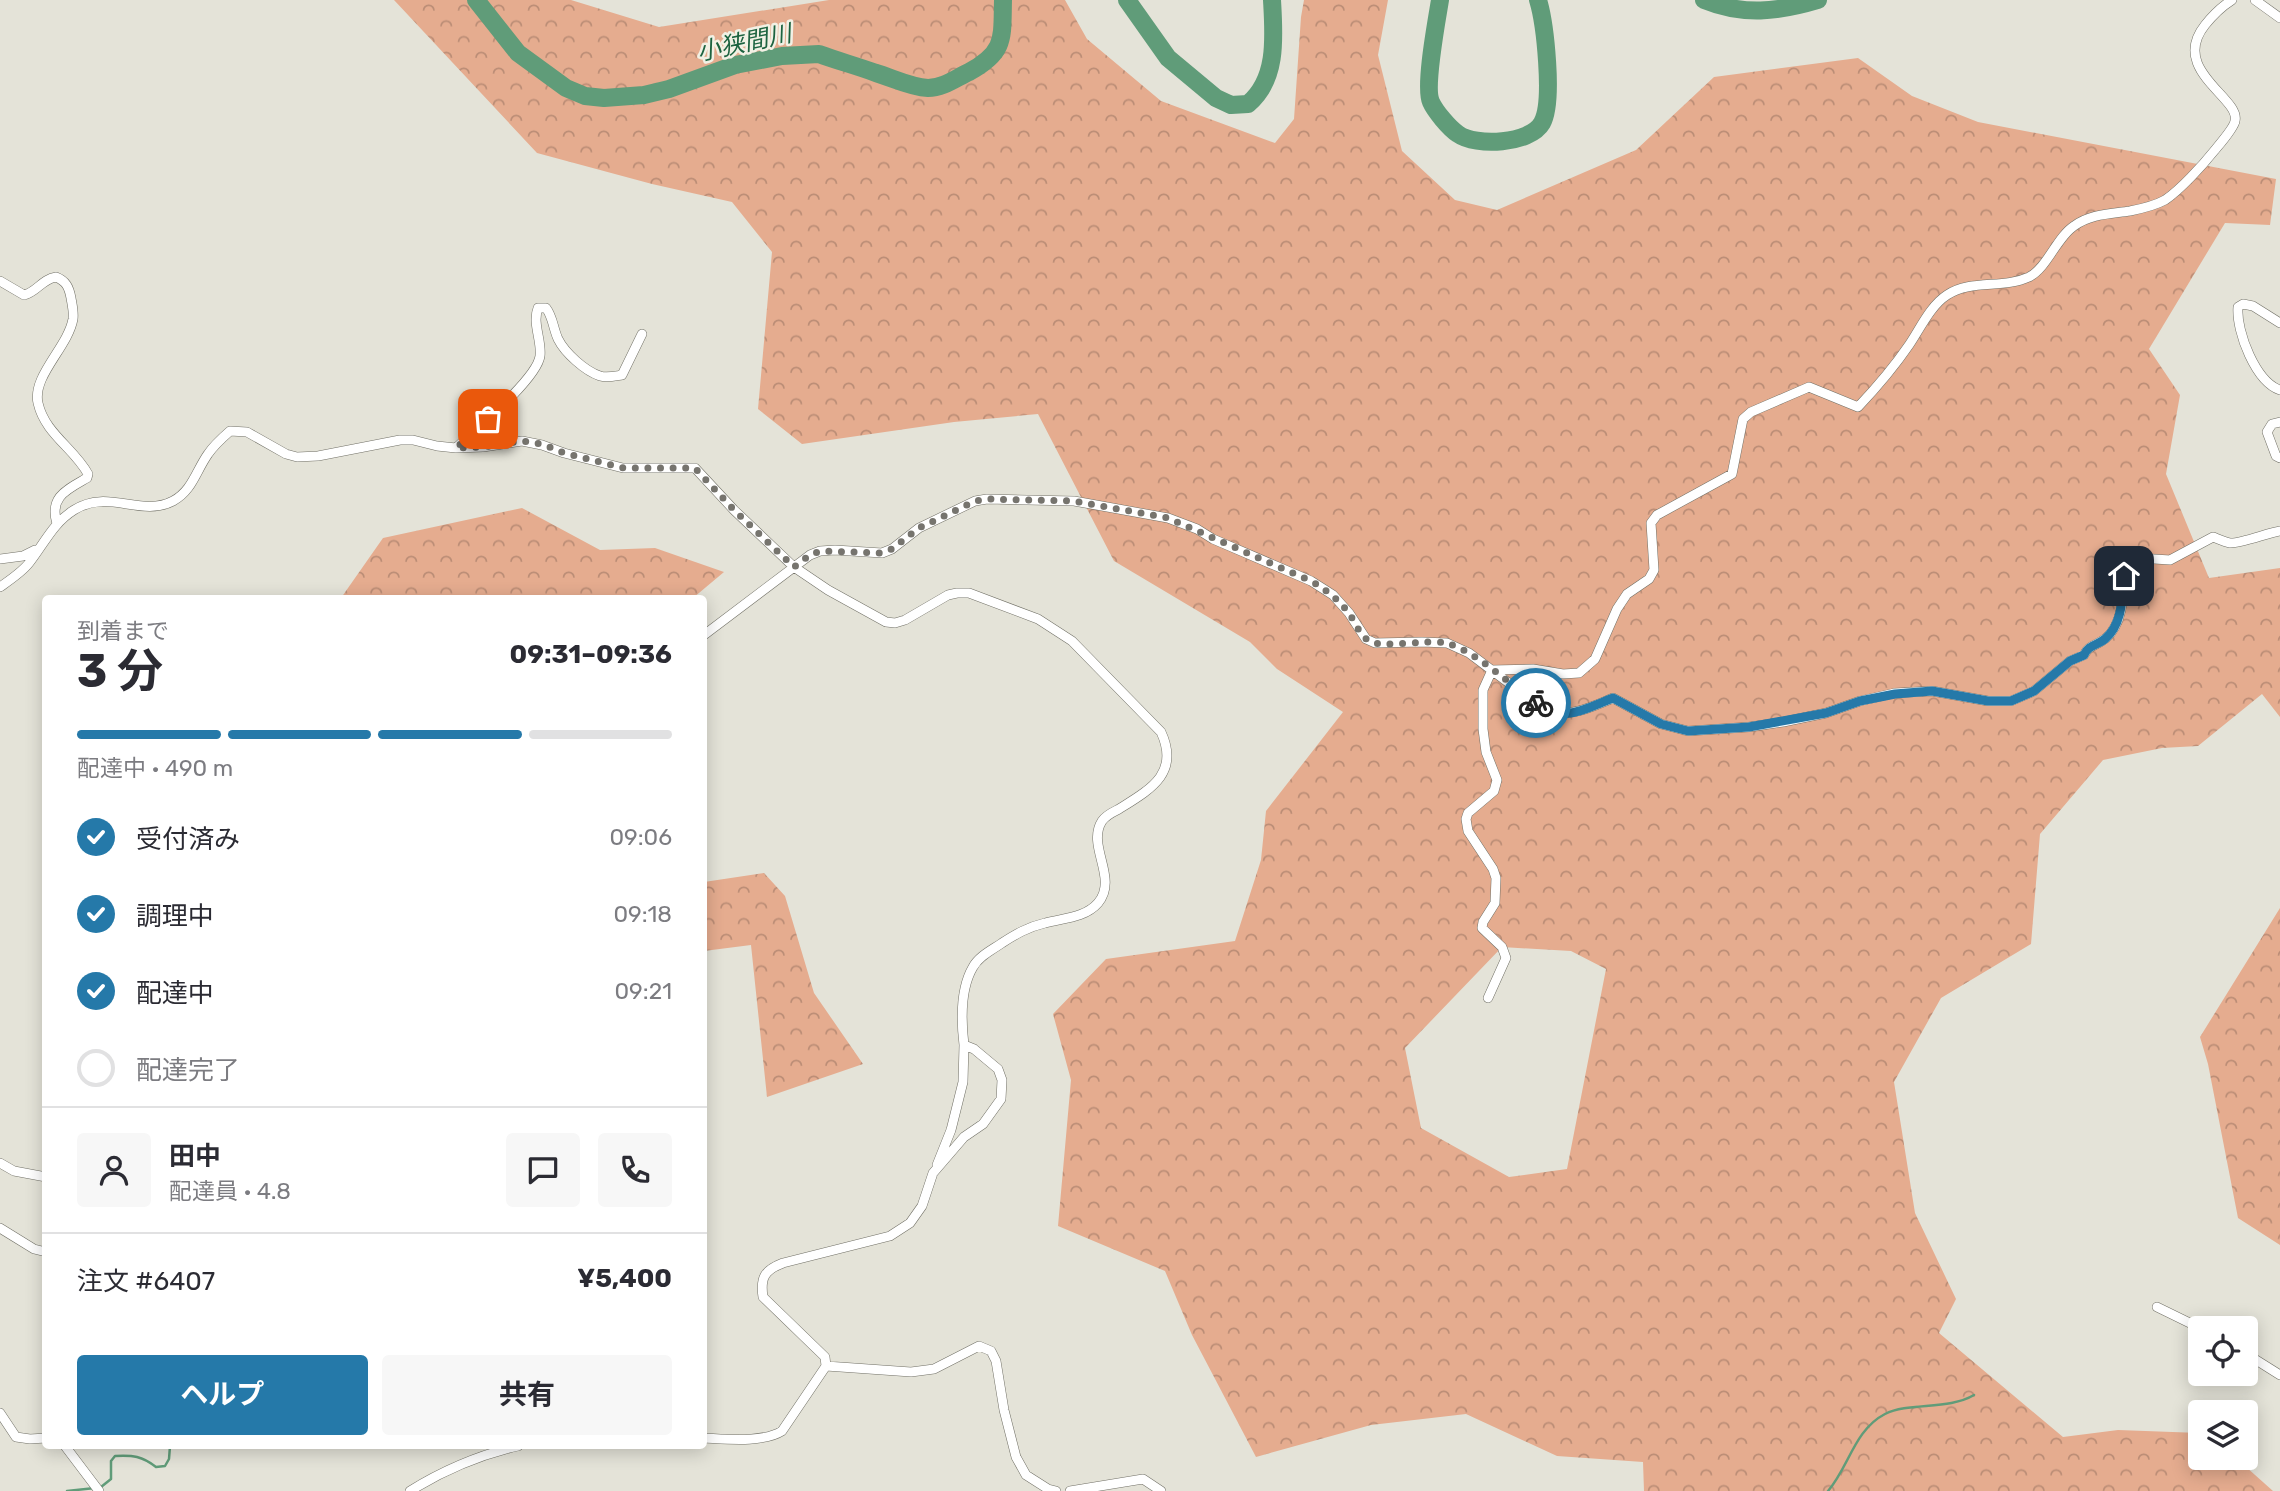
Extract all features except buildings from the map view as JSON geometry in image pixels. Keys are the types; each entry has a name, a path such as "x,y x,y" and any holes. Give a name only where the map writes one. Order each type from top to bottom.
{"street":[{"path":"1492,670 1579,673 1595,659 1626,594 1649,579 1654,570 1651,523 1657,515 1732,474 1743,419 1751,412 1809,387 1858,407 1910,344 1917,329 1944,297 1960,288 2006,283 2029,277 2037,271 2070,228 2084,220 2133,211 2154,204 2164,200 2178,188 2214,152 2235,121 2235,112 2203,74 2196,59 2195,43 2219,9 2232,0"},
{"path":"2255,0 2280,18"},
{"path":"0,281 24,295 49,278 56,277 67,285 70,293 73,321 63,345 40,383 37,395 41,413 49,427 88,474 87,478 58,499 54,507 57,524"},
{"path":"2280,323 2253,306 2243,304 2238,307 2237,316 2245,345 2255,366 2269,384 2280,390"},
{"path":"456,448 505,404 540,359 536,318 538,308 546,307 564,348 591,372 602,377 622,375 642,334"},
{"path":"2280,422 2272,424 2267,432 2276,456 2280,458"},
{"path":"0,587 29,563 57,524 71,511 94,501 106,500 142,506 172,502 185,492 208,454 230,431 247,432 286,454 297,457 318,456 400,440 456,448 522,441 542,444 564,453 624,468 695,468 734,510 794,567 828,590 886,622 905,620 948,595 957,593 969,593 1038,619 1072,641 1161,732 1166,743 1168,760 1164,772 1155,785 1104,818 1099,827 1097,836 1106,883 1100,902 1078,916 1022,930 986,953 974,965 966,985 962,1010 963,1082 951,1129 922,1206 910,1223 890,1236 783,1263 770,1268 764,1276 761,1287 763,1297 825,1357 826,1366 782,1431 774,1436 707,1438"},
{"path":"707,633 810,555 820,551 882,553 892,549 919,528 975,501 1022,498 1074,501 1168,518 1197,529 1213,539 1311,581 1333,595 1366,639 1374,643 1447,643 1469,653 1546,711 1560,715 1578,712 1613,698 1661,724 1688,731 1783,722 1895,694 1932,691 1988,701 2011,701 2034,691 2070,661 2084,655 2086,650 2106,638 2117,624 2122,604 2125,562 2138,558 2170,560 2213,537 2228,543 2240,543 2280,531"},
{"path":"0,559 23,556 37,549"},
{"path":"1488,998 1506,953 1482,928 1495,903 1496,878 1468,831 1466,819 1468,813 1494,791 1497,780 1486,752 1483,729 1483,690 1492,670"},
{"path":"933,1173 964,1137 983,1124 1001,1099 1002,1080 998,1069 974,1049 964,1045"},
{"path":"0,1163 14,1171 42,1176"},
{"path":"0,1228 42,1251"},
{"path":"2157,1307 2188,1322"},
{"path":"826,1366 911,1372 934,1369 979,1346 991,1352 996,1361 1004,1410 1016,1457 1026,1475 1056,1491"},
{"path":"2258,1361 2280,1375"},
{"path":"0,1413 16,1437 42,1438"},
{"path":"67,1449 99,1491"},
{"path":"410,1491 437,1474 488,1453 505,1449"},
{"path":"1070,1491 1143,1479 1161,1491"}],"green space":[{"path":"394,0 571,0 659,27 829,0 1065,0 1087,39 1161,101 1275,143 1294,119 1304,0 1388,0 1378,55 1402,151 1455,200 1497,210 1636,150 1714,77 1858,58 1912,96 1978,122 2276,179 2270,225 2225,223 2149,349 2180,395 2166,474 2209,578 2280,568 2280,717 2262,694 2198,746 2162,748 2103,760 2040,834 2031,944 1941,998 1894,1082 1915,1213 1956,1299 1939,1333 2063,1437 2118,1430 2188,1433 2188,1470 2249,1470 2273,1491 1644,1491 1643,1462 1557,1456 1466,1414 1371,1425 1256,1457 1192,1335 1165,1271 1058,1226 1071,1080 1053,1014 1106,959 1235,941 1261,860 1266,811 1343,712 1277,669 1250,642 1114,561 1038,414 954,422 802,444 758,409 772,252 732,202 537,153","holes":["1502,947 1571,951 1606,969 1567,1169 1509,1177 1421,1128 1405,1048"]},
{"path":"522,508 600,550 655,548 724,572 697,595 343,595 383,538"},
{"path":"764,873 785,896 814,993 863,1064 767,1097 751,945 707,951 707,882"},
{"path":"2280,908 2280,1245 2238,1218 2208,1064 2200,1037"}],"waterway":[{"name":"小狭間川","path":"476,0 518,53 566,88 585,96 604,98 644,95 669,89 735,65 782,56 819,54 915,86 939,86 981,65 996,50 1002,34 1003,0"},
{"name":"小狭間川","path":"1127,0 1168,58 1216,98 1231,105 1248,104 1265,82 1272,56 1272,0"},
{"name":"小狭間川","path":"1440,0 1430,68 1431,102 1458,134 1489,142 1515,139 1536,130 1546,113 1546,43 1538,0"},
{"name":"小狭間川","path":"1704,0 1747,10 1775,9 1818,0"},
{"path":"1828,1491 1866,1429 1885,1414 1906,1408 1953,1403 1974,1395"},
{"path":"101,1487 111,1479 111,1461 115,1456 137,1457 156,1467 165,1466 170,1449"},
{"path":"67,1491 95,1488"}],"way so far":[{"path":"488,419 456,448 522,441 542,444 564,453 624,468 695,468 718,494 794,567 820,551 882,553 892,549 919,528 975,501 987,499 1074,501 1168,518 1311,581 1333,595 1366,639 1374,643 1447,643 1469,653 1536,703"}],"route":[{"path":"1536,703 1546,711 1560,715 1578,712 1613,698 1661,724 1688,731 1783,722 1895,694 1932,691 1988,701 2011,701 2034,691 2070,661 2084,655 2086,650 2106,638 2117,624 2124,576"}]}
